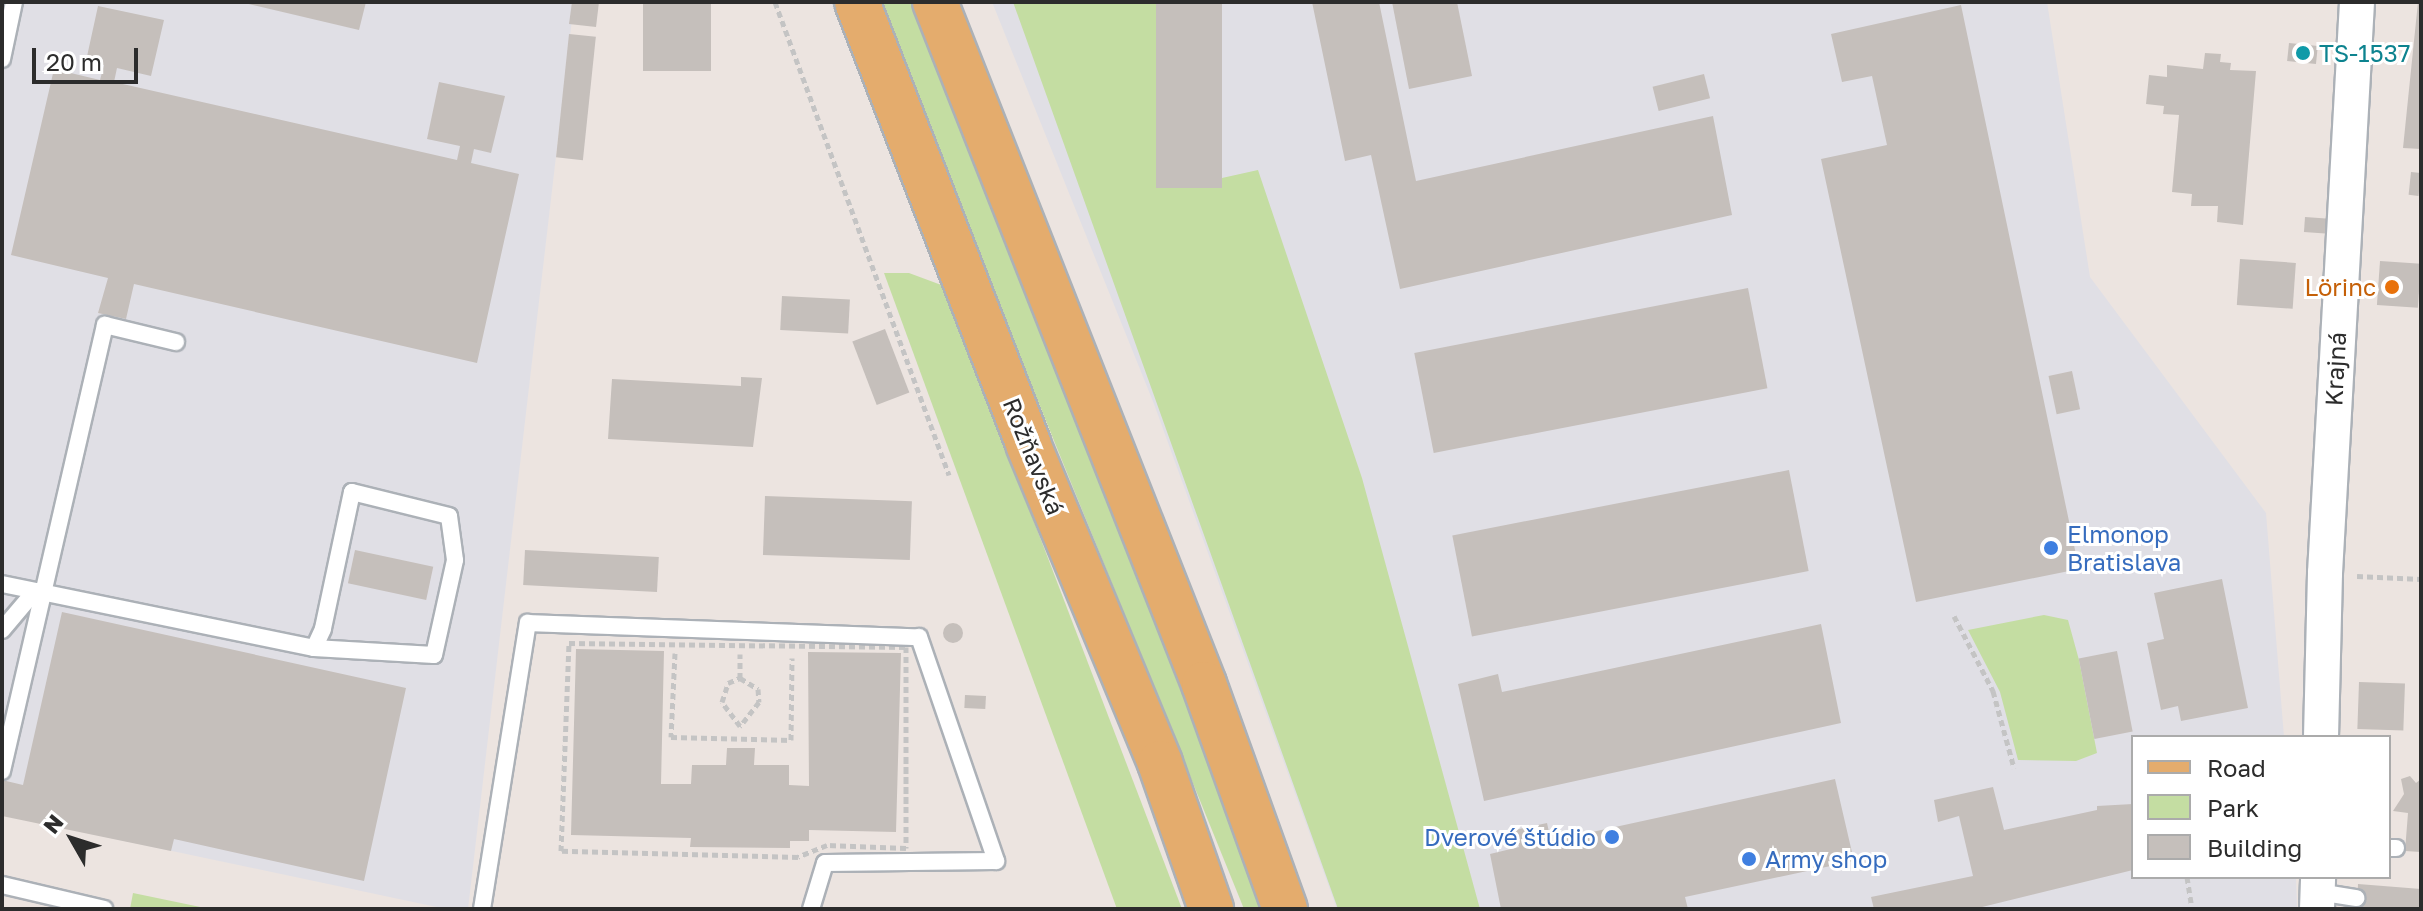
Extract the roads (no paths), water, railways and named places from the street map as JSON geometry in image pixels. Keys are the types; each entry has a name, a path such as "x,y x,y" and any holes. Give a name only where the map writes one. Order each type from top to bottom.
{"main road":[{"name":"Rožňavská","path":"857,2 1028,444 1160,763 1211,909"},
{"path":"935,2 1204,684 1285,909"}],"street":[{"name":"Krajná","path":"2321,735 2325,573 2357,2"}],"lane":[{"path":"2,59 9,8"},
{"path":"2,771 40,592 105,325 176,342"},
{"path":"2,584 314,648 434,655 455,560 449,516 352,492 323,629 314,648"},
{"path":"2,630 40,592"},
{"path":"482,909 528,623 675,636 792,639 919,637 996,861 825,863 811,909"},
{"path":"2,885 104,909"},
{"path":"2318,893 2357,898"}],"place":[{"name":"TS-1537","path":"2303,53"},
{"name":"Lörinc","path":"2392,287"},
{"name":"Elmonop Bratislava","path":"2051,548"},
{"name":"Dverové štúdio","path":"1612,837"},
{"name":"Army shop","path":"1749,859"}]}
